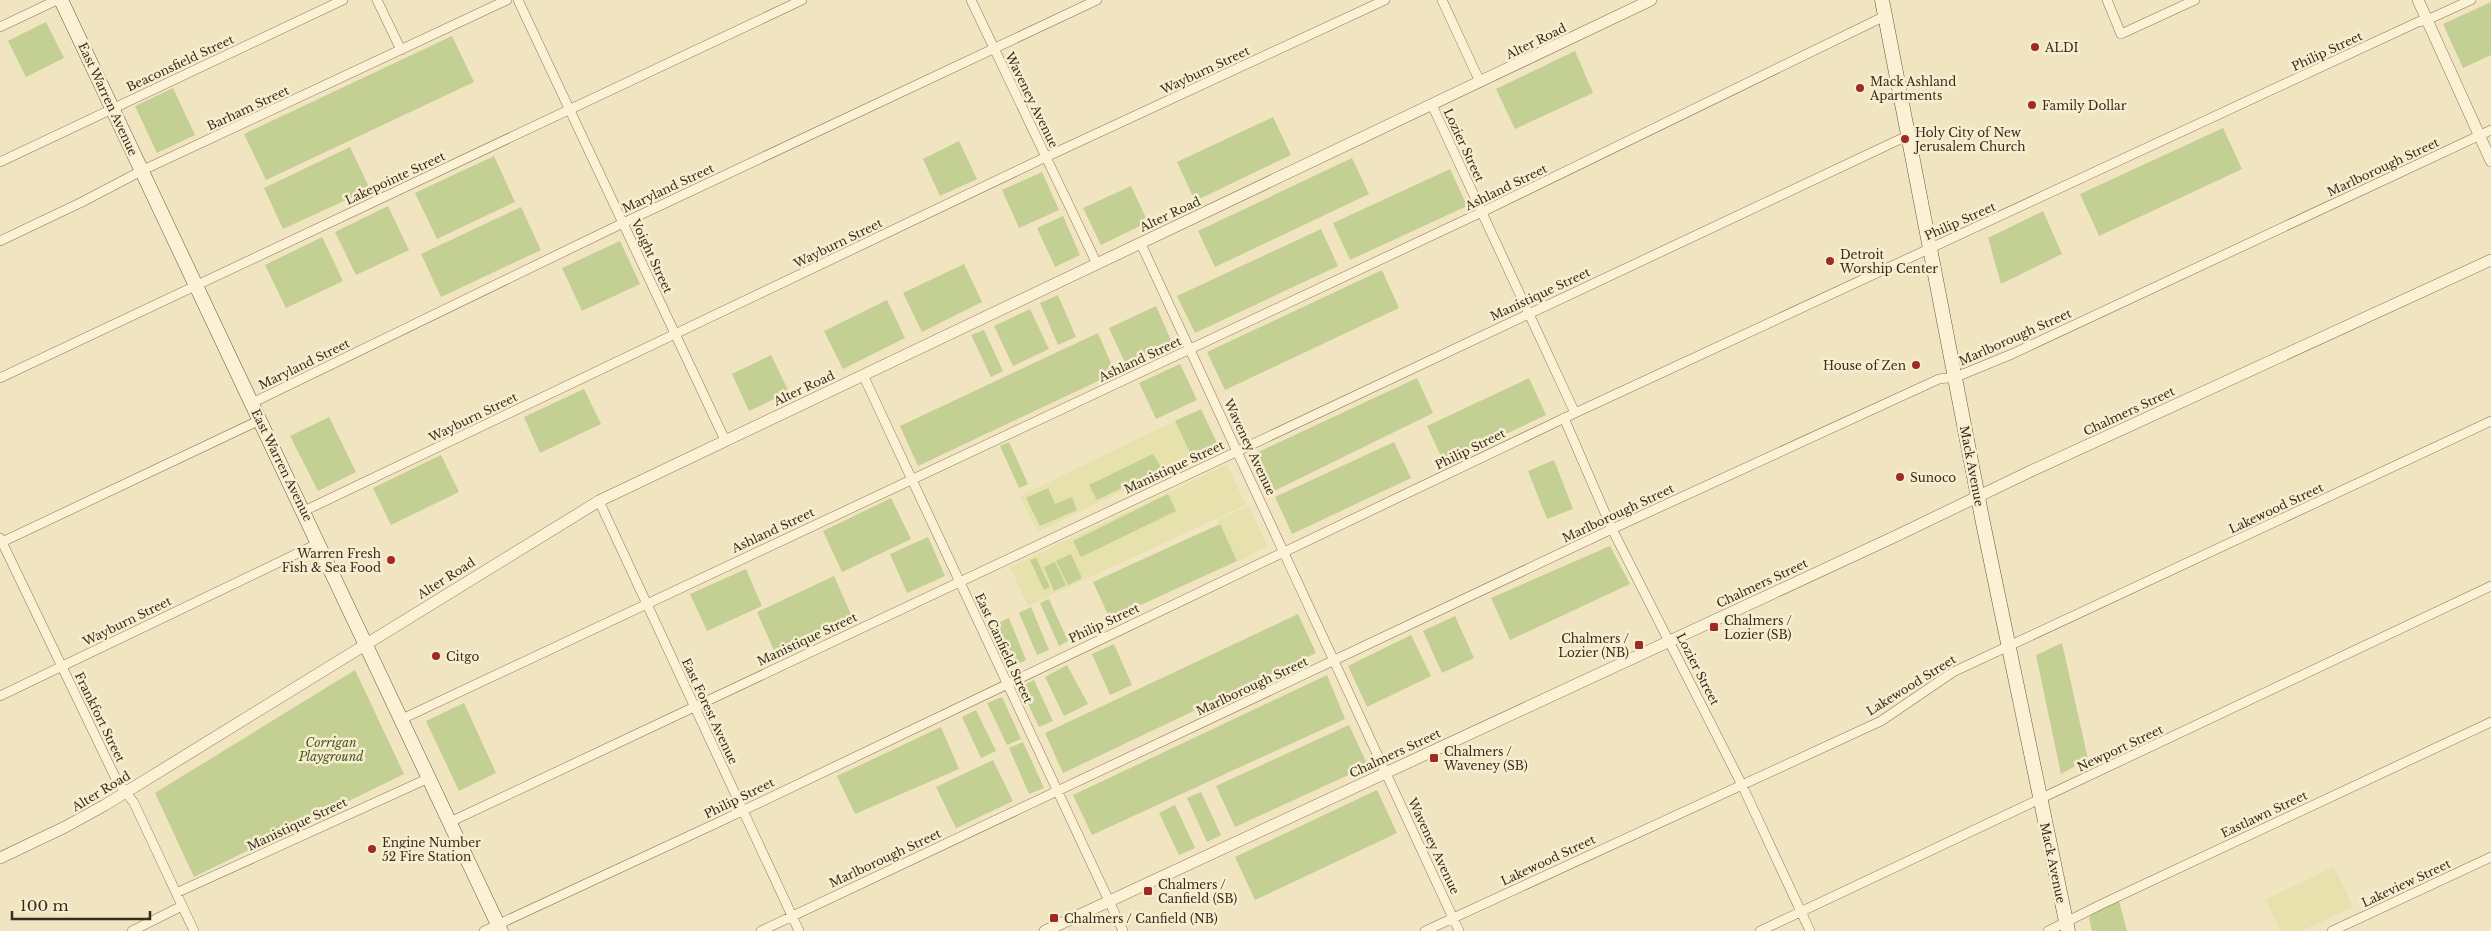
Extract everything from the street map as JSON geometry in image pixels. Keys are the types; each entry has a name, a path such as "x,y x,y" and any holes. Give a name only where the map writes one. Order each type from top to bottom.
{"main road":[{"name":"East Warren Avenue","path":"61,0 304,511 499,928"},
{"name":"Mack Avenue","path":"1882,0 1978,497 2067,926"}],"street":[{"path":"0,27 57,0"},
{"name":"Beaconsfield Street","path":"0,162 343,0"},
{"path":"377,0 401,50"},
{"name":"Barham Street","path":"0,241 141,171 507,0"},
{"name":"Voight Street","path":"518,0 726,440"},
{"name":"Lakepointe Street","path":"0,378 802,0"},
{"name":"Waveney Avenue","path":"971,0 1097,264"},
{"name":"Maryland Street","path":"252,403 623,223 1097,0"},
{"name":"Wayburn Street","path":"304,511 1046,157 1385,0"},
{"path":"1442,0 1480,82"},
{"name":"Alter Road","path":"0,858 65,827 126,792 599,501 1432,106 1651,0"},
{"path":"2107,0 2122,34 2195,0"},
{"path":"2418,0 2491,161"},
{"name":"Philip Street","path":"484,931 499,928 1007,683 1285,553 1575,412 2418,22 2427,20 2471,0"},
{"name":"Ashland Street","path":"402,719 1482,212 1885,16"},
{"name":"Lozier Street","path":"1432,106 1575,412"},
{"name":"Marlborough Street","path":"761,931 1612,529 1939,379 1956,377 2012,354 2491,130"},
{"name":"Manistique Street","path":"450,822 1909,135"},
{"name":"Waveney Avenue","path":"1140,244 1238,450 1460,931"},
{"name":"Chalmers Street","path":"1045,931 1670,641 2049,462 2491,260"},
{"name":"East Canfield Street","path":"863,375 1123,931"},
{"name":"Lozier Street","path":"1564,418 1612,529 1742,785 1810,931"},
{"path":"1,541 260,420"},
{"name":"Lakewood Street","path":"1425,931 1881,721 1947,674 2491,420"},
{"name":"East Forest Avenue","path":"599,501 799,931"},
{"name":"Frankfort Street","path":"1,541 117,781 134,803 194,931"},
{"name":"Wayburn Street","path":"0,696 319,543"},
{"name":"Newport Street","path":"1760,931 2491,586"},
{"name":"Eastlawn Street","path":"2048,931 2067,926 2491,722"},
{"name":"Manistique Street","path":"176,893 429,778"},
{"name":"Lakeview Street","path":"2332,931 2491,857"},
{"path":"132,931 182,906"}],"shaded area":[{"path":"1175,421 1192,457 1038,532 1020,496"},
{"path":"1227,465 1246,505 1028,606 1010,567"},
{"path":"1249,506 1267,546 1237,562 1218,520"},
{"path":"2334,867 2353,907 2301,931 2280,931 2266,899"}],"green space":[{"path":"2491,2 2491,55 2463,68 2443,24"},
{"path":"46,22 64,58 26,77 8,41"},
{"path":"452,36 474,82 266,180 244,134"},
{"path":"1575,51 1593,93 1515,129 1496,89"},
{"path":"173,88 195,135 157,153 135,106"},
{"path":"1273,117 1291,155 1195,201 1177,162"},
{"path":"2223,128 2242,169 2099,236 2080,194"},
{"path":"959,141 977,179 940,196 923,159"},
{"path":"350,147 370,189 283,229 264,188"},
{"path":"494,156 515,202 437,239 415,193"},
{"path":"1352,158 1369,194 1215,267 1198,231"},
{"path":"1450,169 1467,206 1350,260 1333,223"},
{"path":"1042,172 1059,210 1019,228 1002,190"},
{"path":"1131,186 1148,222 1101,245 1083,208"},
{"path":"388,206 409,250 356,275 335,232"},
{"path":"521,207 541,250 441,297 421,254"},
{"path":"2043,211 2062,254 2001,284 1988,238"},
{"path":"1063,216 1080,255 1055,267 1037,228"},
{"path":"1321,229 1338,266 1195,333 1177,296"},
{"path":"322,237 343,281 286,308 265,265"},
{"path":"620,241 640,284 582,311 562,268"},
{"path":"964,264 982,302 922,332 903,293"},
{"path":"1382,270 1399,308 1225,390 1207,352"},
{"path":"1058,295 1076,337 1058,345 1040,303"},
{"path":"887,300 905,338 843,369 824,331"},
{"path":"1156,306 1173,345 1127,367 1109,328"},
{"path":"1030,309 1049,349 1013,366 994,326"},
{"path":"984,330 1003,371 991,377 971,335"},
{"path":"1098,333 1115,373 918,466 900,426"},
{"path":"771,355 789,392 749,411 732,374"},
{"path":"1180,364 1197,400 1156,419 1139,383"},
{"path":"1417,378 1433,413 1272,492 1254,454"},
{"path":"1529,378 1546,415 1444,463 1427,426"},
{"path":"584,389 601,424 540,453 524,417"},
{"path":"1201,409 1218,445 1192,457 1175,421"},
{"path":"329,417 356,472 318,491 290,436"},
{"path":"1009,442 1028,484 1019,488 1000,446"},
{"path":"1394,442 1411,478 1292,534 1275,497"},
{"path":"1153,454 1162,468 1097,500 1089,485"},
{"path":"441,455 459,492 391,525 373,488"},
{"path":"1554,460 1573,509 1547,519 1528,471"},
{"path":"1048,488 1055,504 1072,497 1077,510 1040,526 1026,498"},
{"path":"1168,494 1176,511 1081,557 1073,541"},
{"path":"891,498 911,539 842,572 823,531"},
{"path":"1220,524 1237,561 1110,619 1093,582"},
{"path":"928,537 945,576 907,593 890,554"},
{"path":"1610,546 1630,584 1510,640 1491,598"},
{"path":"1071,554 1082,578 1068,585 1056,561"},
{"path":"1036,558 1050,587 1044,590 1030,560"},
{"path":"1055,562 1066,585 1054,591 1044,567"},
{"path":"746,569 762,606 707,631 690,594"},
{"path":"834,576 853,619 776,655 757,612"},
{"path":"1049,599 1068,641 1059,646 1040,603"},
{"path":"1031,607 1049,650 1037,655 1019,613"},
{"path":"1298,614 1316,653 1063,773 1045,733"},
{"path":"1455,616 1474,658 1442,673 1423,631"},
{"path":"1009,618 1026,660 1011,668 991,626"},
{"path":"1411,635 1431,676 1367,707 1348,666"},
{"path":"2062,643 2088,759 2061,774 2036,655"},
{"path":"1114,644 1132,685 1110,695 1092,654"},
{"path":"1067,665 1088,704 1064,716 1045,677"},
{"name":"Corrigan Playground","path":"355,670 404,774 194,877 155,793"},
{"path":"1327,675 1345,719 1092,835 1073,795"},
{"path":"1034,680 1053,721 1039,727 1020,687"},
{"path":"1002,697 1021,739 1007,745 987,703"},
{"path":"464,703 496,773 459,791 426,721"},
{"path":"976,710 996,751 981,758 962,717"},
{"path":"1349,725 1368,766 1235,827 1216,786"},
{"path":"941,727 959,769 855,814 837,776"},
{"path":"1023,742 1044,788 1029,794 1009,748"},
{"path":"993,760 1013,801 956,828 936,787"},
{"path":"1377,790 1397,833 1255,900 1235,857"},
{"path":"1201,792 1221,835 1207,842 1187,798"},
{"path":"1175,805 1195,848 1179,855 1159,813"},
{"path":"2119,901 2127,931 2092,931 2089,918 2092,913"}],"place":[{"name":"ALDI","path":"2035,47"},
{"name":"Mack Ashland Apartments","path":"1860,88"},
{"name":"Family Dollar","path":"2032,105"},
{"name":"Holy City of New Jerusalem Church","path":"1905,139"},
{"name":"Detroit Worship Center","path":"1830,261"},
{"name":"House of Zen","path":"1916,365"},
{"name":"Sunoco","path":"1900,477"},
{"name":"Warren Fresh Fish & Sea Food","path":"391,560"},
{"name":"Chalmers / Lozier (SB)","path":"1714,627"},
{"name":"Chalmers / Lozier (NB)","path":"1639,645"},
{"name":"Citgo","path":"436,656"},
{"name":"Chalmers / Waveney (SB)","path":"1434,758"},
{"name":"Engine Number 52 Fire Station","path":"372,849"},
{"name":"Chalmers / Canfield (SB)","path":"1148,891"},
{"name":"Chalmers / Canfield (NB)","path":"1054,918"}]}
